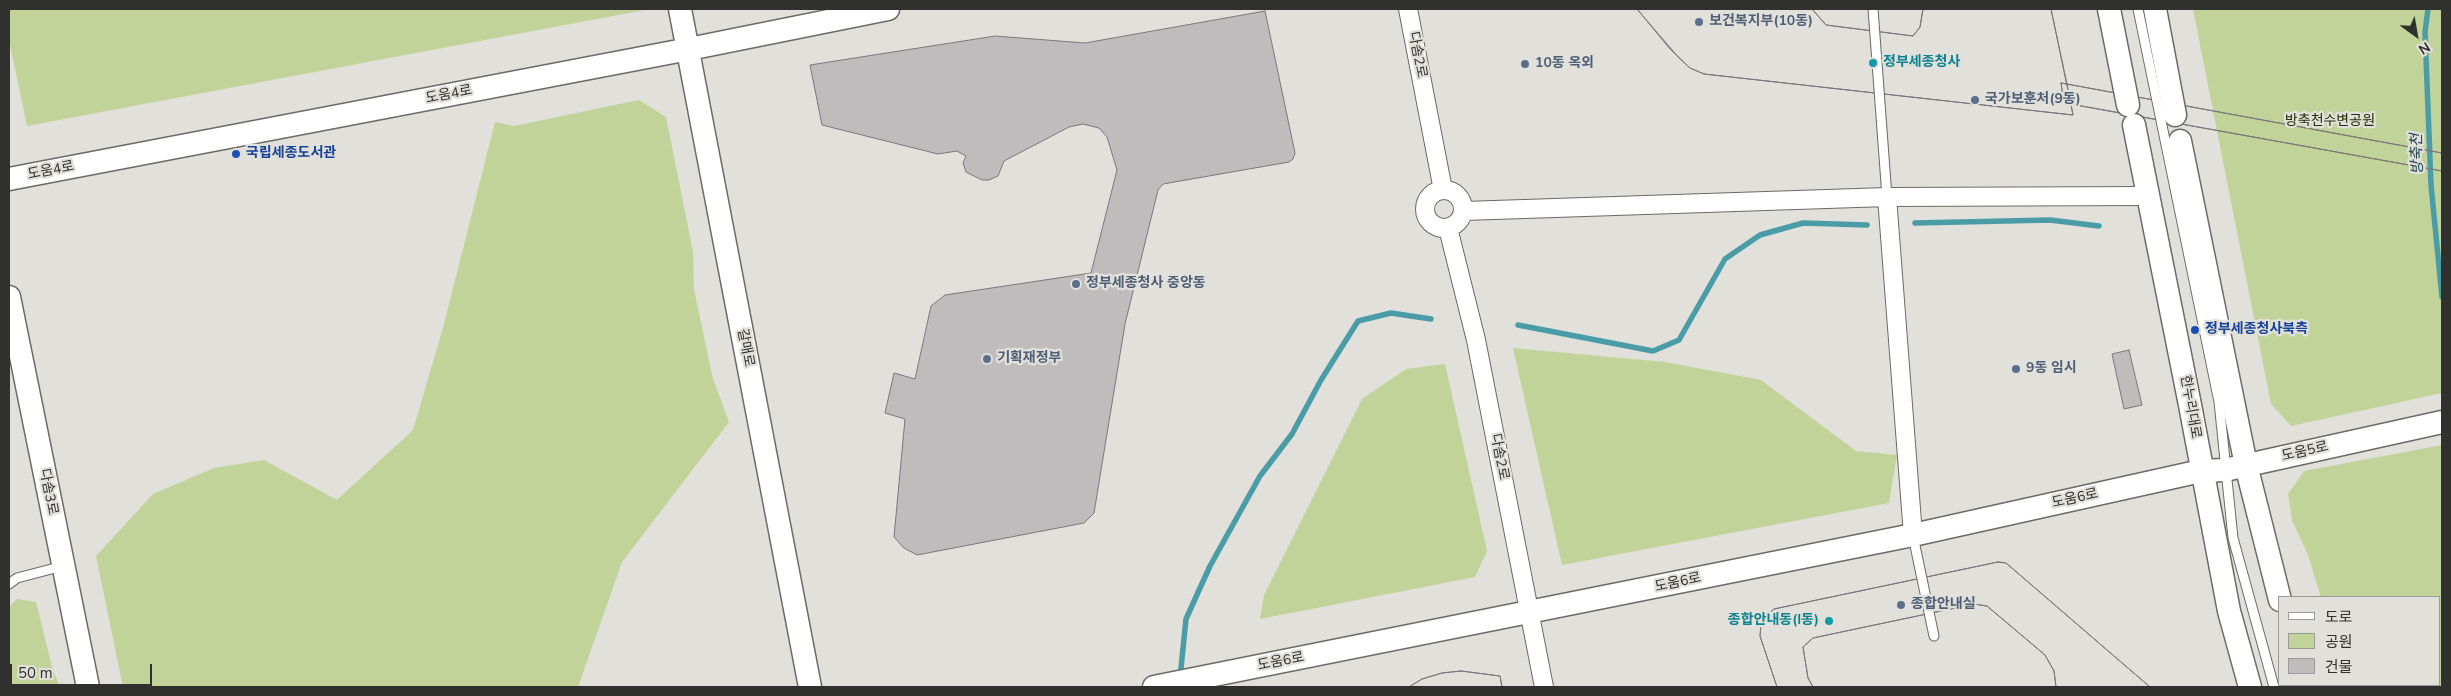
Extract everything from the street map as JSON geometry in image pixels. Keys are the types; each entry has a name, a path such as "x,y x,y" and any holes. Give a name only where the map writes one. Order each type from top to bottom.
{"street":[{"name":"갈매로","path":"680,9 810,687"},
{"name":"도움4로","path":"9,179 888,9"},
{"name":"다솜2로","path":"1408,9 1443,190"},
{"name":"한누리대로","path":"2109,9 2148,196 2229,612 2250,687"},
{"path":"2155,9 2175,115"},
{"path":"2180,141 2235,468 2279,596"},
{"path":"1443,190 1456,193 1463,204 1464,211 1459,222 1448,228 1435,227 1427,218 1425,206 1431,195 1443,190"},
{"path":"1464,211 1887,197 2148,196"},
{"path":"1887,197 1913,535"},
{"name":"다솜2로","path":"1448,228 1476,340 1544,687"},
{"name":"다솜3로","path":"9,297 88,687"},
{"name":"도움5로","path":"2201,471 2235,468 2442,422"},
{"name":"도움6로","path":"1154,687 1913,535 2201,471"}],"lane":[{"path":"1873,9 1887,197"},
{"path":"2138,9 2219,402 2235,468 2233,538 2274,687"},
{"path":"1913,535 1934,636"},
{"path":"9,584 17,578 64,566"}],"green space":[{"path":"9,9 650,9 27,126 9,40"},
{"name":"방축천수변공원","path":"2193,9 2442,9 2442,393 2291,426 2271,404"},
{"path":"639,100 666,117 693,252 694,290 713,379 729,422 622,562 578,687 123,687 96,556 153,494 214,468 264,460 337,500 413,430 443,328 495,122 514,126"},
{"path":"1513,348 1665,362 1761,380 1856,451 1897,455 1889,503 1562,565"},
{"path":"1445,364 1487,551 1475,577 1260,619 1264,595 1362,399 1406,369"},
{"path":"2442,445 2442,687 2338,687 2441,686 2441,596 2321,596 2308,555 2292,520 2288,494 2304,471"},
{"path":"17,599 36,602 53,671 60,687 9,687 9,607"}],"building":[{"name":"정부세종청사","path":"1637,9 1812,9 1826,25 1913,36 1920,27 1923,9 2051,9 2067,84 2061,83 2064,103 2071,104 2073,115 1704,74 1690,68 1670,49"},
{"name":"정부세종청사","path":"1637,9 1812,9 1826,25 1913,36 1920,27 1923,9 2051,9 2073,115 1704,74 1690,68 1679,58"},
{"name":"정부세종청사 중앙동","path":"1265,11 1295,153 1293,159 1289,162 1163,184 1158,190 1125,324 1094,513 1084,523 917,555 904,548 894,537 905,419 885,413 894,373 915,379 931,306 945,295 1091,273 1117,170 1107,137 1099,128 1083,124 1069,127 1004,161 998,176 989,180 982,180 966,172 963,163 966,156 957,151 938,154 822,125 810,65 995,36 1085,43"},
{"path":"2061,83 2442,153 2442,171 2064,103"},
{"path":"2067,84 2442,153 2442,171 2071,104"},
{"path":"2129,350 2142,405 2124,409 2112,354"},
{"name":"종합안내동(I동)","path":"1998,562 2006,563 2150,687 2056,687 2054,671 2045,655 1987,606 1974,604 1813,638 1803,647 1808,678 1813,687 1777,687 1760,636 1761,625 1766,616 1774,609"},
{"name":"종합안내동(I동)","path":"1998,562 2006,563 2150,687 2056,687 2054,671 2045,655 1987,606 1974,604 1813,638 1803,647 1808,678 1813,687 1777,687 1760,636 1761,625 1766,616 1774,609"},
{"path":"1461,671 1500,676 1502,687 1409,687 1422,679 1442,673"},
{"path":"1461,671 1500,676 1502,687 1409,687 1422,679 1442,673"}],"waterway":[{"name":"방축천","path":"2428,9 2425,32 2431,185 2442,297"},
{"path":"1915,223 2050,220 2099,226"},
{"path":"1518,325 1653,351 1679,340 1725,259 1760,235 1803,223 1867,225"},
{"path":"1180,678 1186,619 1210,566 1260,476 1292,434 1321,380 1358,321 1391,313 1431,319"}],"place":[{"name":"보건복지부(10동)","path":"1699,22"},
{"name":"정부세종청사","path":"1873,63"},
{"name":"10동 옥외","path":"1525,64"},
{"name":"국가보훈처(9동)","path":"1975,100"},
{"name":"국립세종도서관","path":"236,154"},
{"name":"정부세종청사 중앙동","path":"1076,284"},
{"name":"정부세종청사북측","path":"2195,330"},
{"name":"기획재정부","path":"987,359"},
{"name":"9동 임시","path":"2016,369"},
{"name":"종합안내실","path":"1901,605"},
{"name":"종합안내동(I동)","path":"1829,621"}]}
